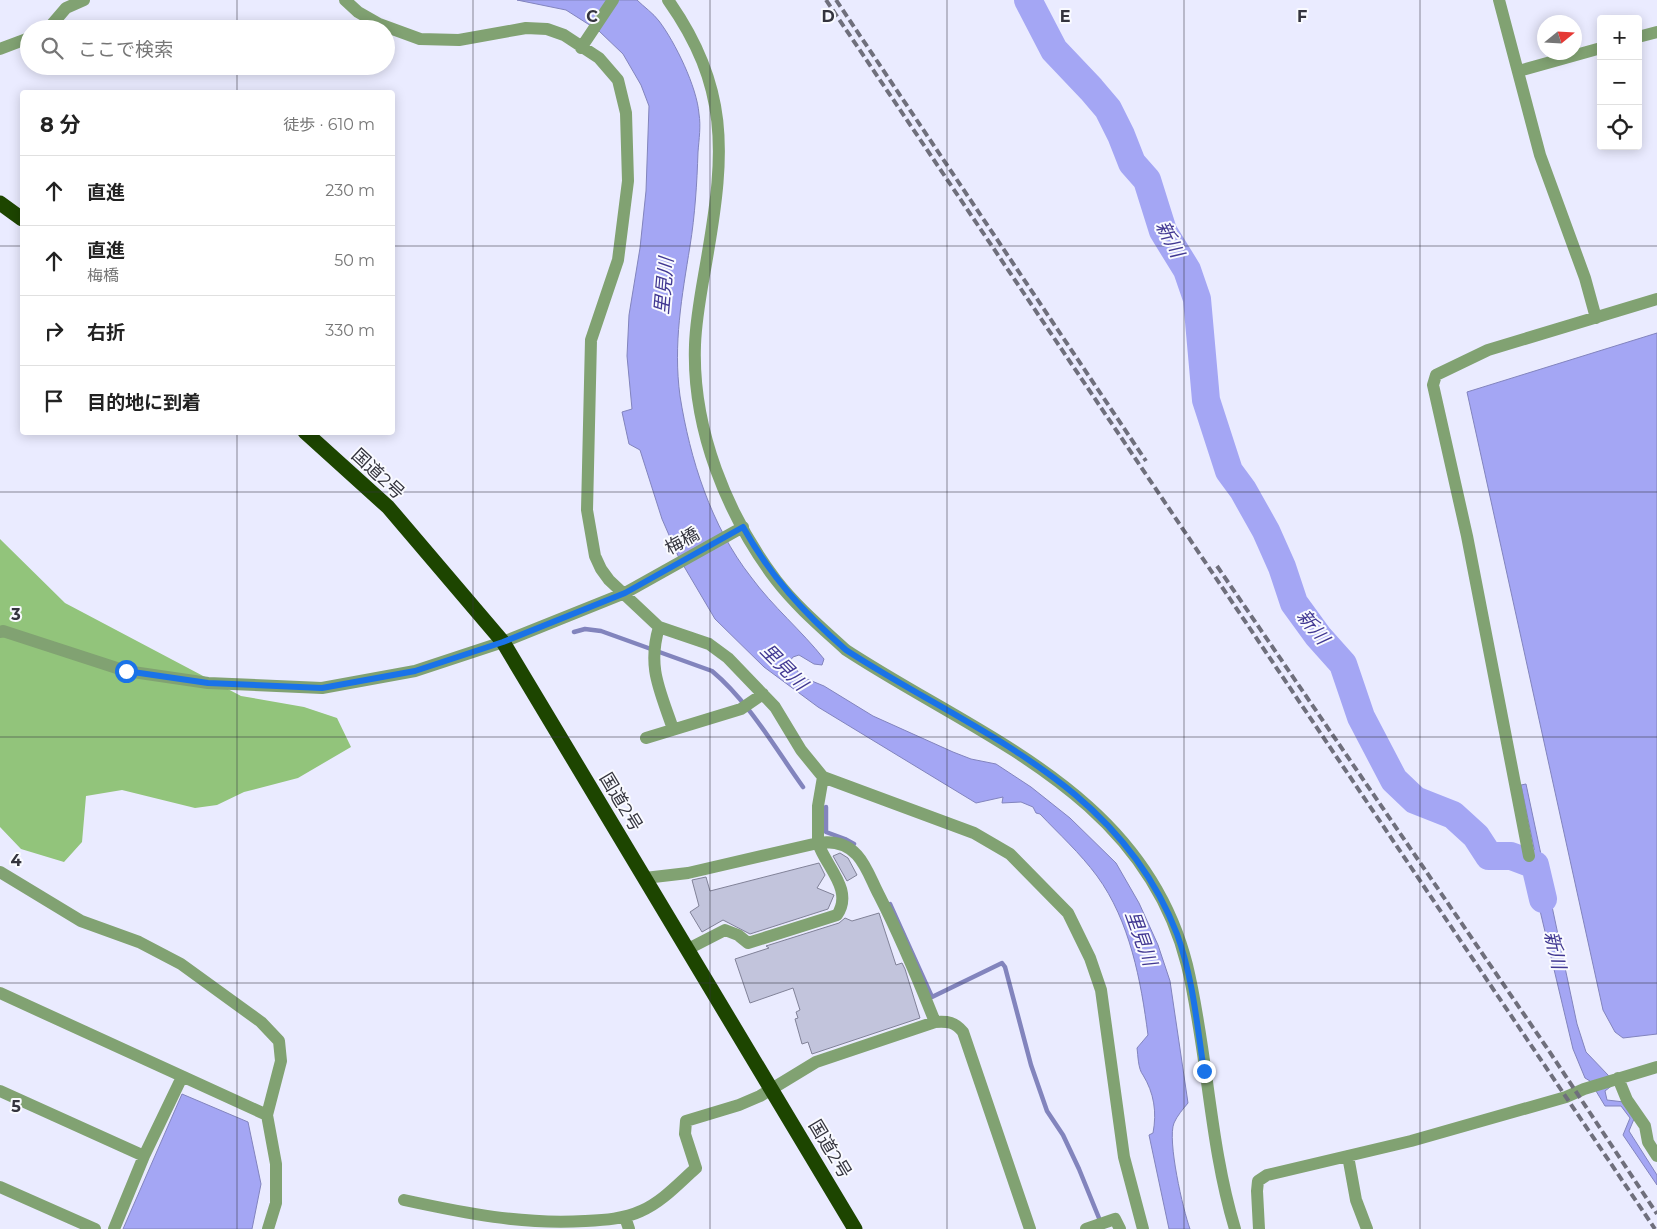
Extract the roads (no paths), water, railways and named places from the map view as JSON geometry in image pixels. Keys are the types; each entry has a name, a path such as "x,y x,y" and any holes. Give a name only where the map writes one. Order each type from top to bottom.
{"highway":[{"path":"0,203 20,218"},
{"name":"国道2号","path":"308,435 388,507 503,642 855,1229"}],"street":[{"path":"56,20 66,8 84,0"},
{"path":"345,0 358,12 372,20"},
{"path":"585,43 613,0"},
{"path":"668,0 698,48 715,98 720,152 711,236 698,310 695,346 696,380 708,444 722,485 741,528 777,581 817,624 846,650 1054,776 1092,809 1133,853 1164,904 1186,964 1222,1179 1235,1229"},
{"path":"1499,0 1540,155 1585,278 1596,318"},
{"path":"395,30 420,39 459,40 533,28 547,29 585,43 618,80 626,113 628,181 618,260 592,340 587,510 595,556 601,570 609,580 659,626 709,644 728,658 776,707 801,750 823,777 974,833 1010,854 1068,913 1090,958 1101,990 1124,1157 1143,1229"},
{"path":"1642,36 1657,32"},
{"path":"0,49 20,41"},
{"path":"1518,71 1597,49"},
{"path":"1529,856 1467,536 1433,386 1436,375 1488,350 1657,299"},
{"name":"梅橋","path":"0,632 126,671 208,683 322,688 415,671 503,642 625,593 741,528"},
{"path":"659,626 653,651 654,672 674,729"},
{"path":"646,738 745,707 763,694"},
{"path":"688,949 725,930 738,935 748,943 836,915 842,907 844,896 840,882 822,854 818,843 818,806 823,777"},
{"path":"645,878 688,873 818,843 832,841 843,845 856,853 864,864 894,925 935,1022"},
{"path":"0,872 81,921 139,942 182,964 261,1022 279,1041 281,1061 267,1115 276,1174 276,1203 268,1229"},
{"path":"0,993 267,1115"},
{"path":"404,1200 480,1217 558,1223 627,1223 669,1192 696,1168 685,1134 686,1121 740,1106 772,1090 816,1062 935,1022 948,1021 957,1025 963,1032 1030,1229"},
{"path":"1259,1229 1258,1181 1267,1175 1430,1136 1566,1097 1584,1089 1657,1067"},
{"path":"114,1229 144,1156 182,1077"},
{"path":"1618,1078 1627,1100 1645,1126 1648,1142 1657,1156"},
{"path":"0,1091 144,1156"},
{"path":"1348,1156 1356,1200 1367,1229"},
{"path":"0,1187 95,1229"},
{"path":"1095,1226 1116,1219 1120,1229"}],"water":[{"name":"里見川","path":"517,0 637,0 657,18 672,41 690,78 700,123 692,234 679,320 678,377 684,420 696,468 714,514 724,536 751,577 824,659 822,665 814,664 799,655 793,657 790,661 802,677 824,686 873,716 953,752 971,759 996,764 1031,787 1070,818 1116,863 1139,903 1158,945 1170,981 1188,1103 1174,1123 1172,1132 1174,1159 1180,1192 1190,1229 1169,1229 1149,1135 1153,1133 1154,1103 1150,1089 1140,1069 1138,1058 1137,1048 1148,1035 1142,994 1126,932 1118,912 1097,876 1084,859 1040,814 1036,813 1033,807 1021,802 1002,803 1003,797 976,803 818,707 764,667 715,619 679,558 662,519 640,450 629,444 622,412 632,409 627,356 629,315 640,248 646,191 649,106 641,85 623,54 599,31 566,10"},
{"path":"1657,333 1657,1034 1623,1038 1615,1032 1603,1010 1467,392"},
{"path":"1526,784 1577,1024 1586,1052 1614,1084 1605,1091 1607,1100 1624,1102 1634,1119 1629,1131 1657,1175 1657,1185 1623,1135 1630,1118 1621,1106 1605,1106 1590,1081 1585,1078 1573,1049 1532,877 1536,858 1521,785"},
{"path":"182,1094 248,1122 261,1184 252,1229 123,1229"}],"waterway":[{"name":"新川","path":"1028,0 1054,50 1108,109 1132,163 1147,180 1163,231 1187,270 1197,299 1206,400 1229,471 1243,490 1266,531 1282,567 1294,603 1318,636 1343,664 1361,717 1394,780 1415,800 1453,815 1476,836 1489,856 1511,856 1535,865 1543,899"},
{"path":"574,632 585,629 601,631 712,671 750,711 803,787"},
{"path":"826,807 826,832 854,844"},
{"path":"890,904 932,997 1002,963 1005,967 1031,1065 1047,1111 1063,1135 1101,1223"}],"railway":[{"path":"826,0 1655,1229"},
{"path":"836,0 1146,461"},
{"path":"1217,566 1547,1048 1657,1214"}]}
